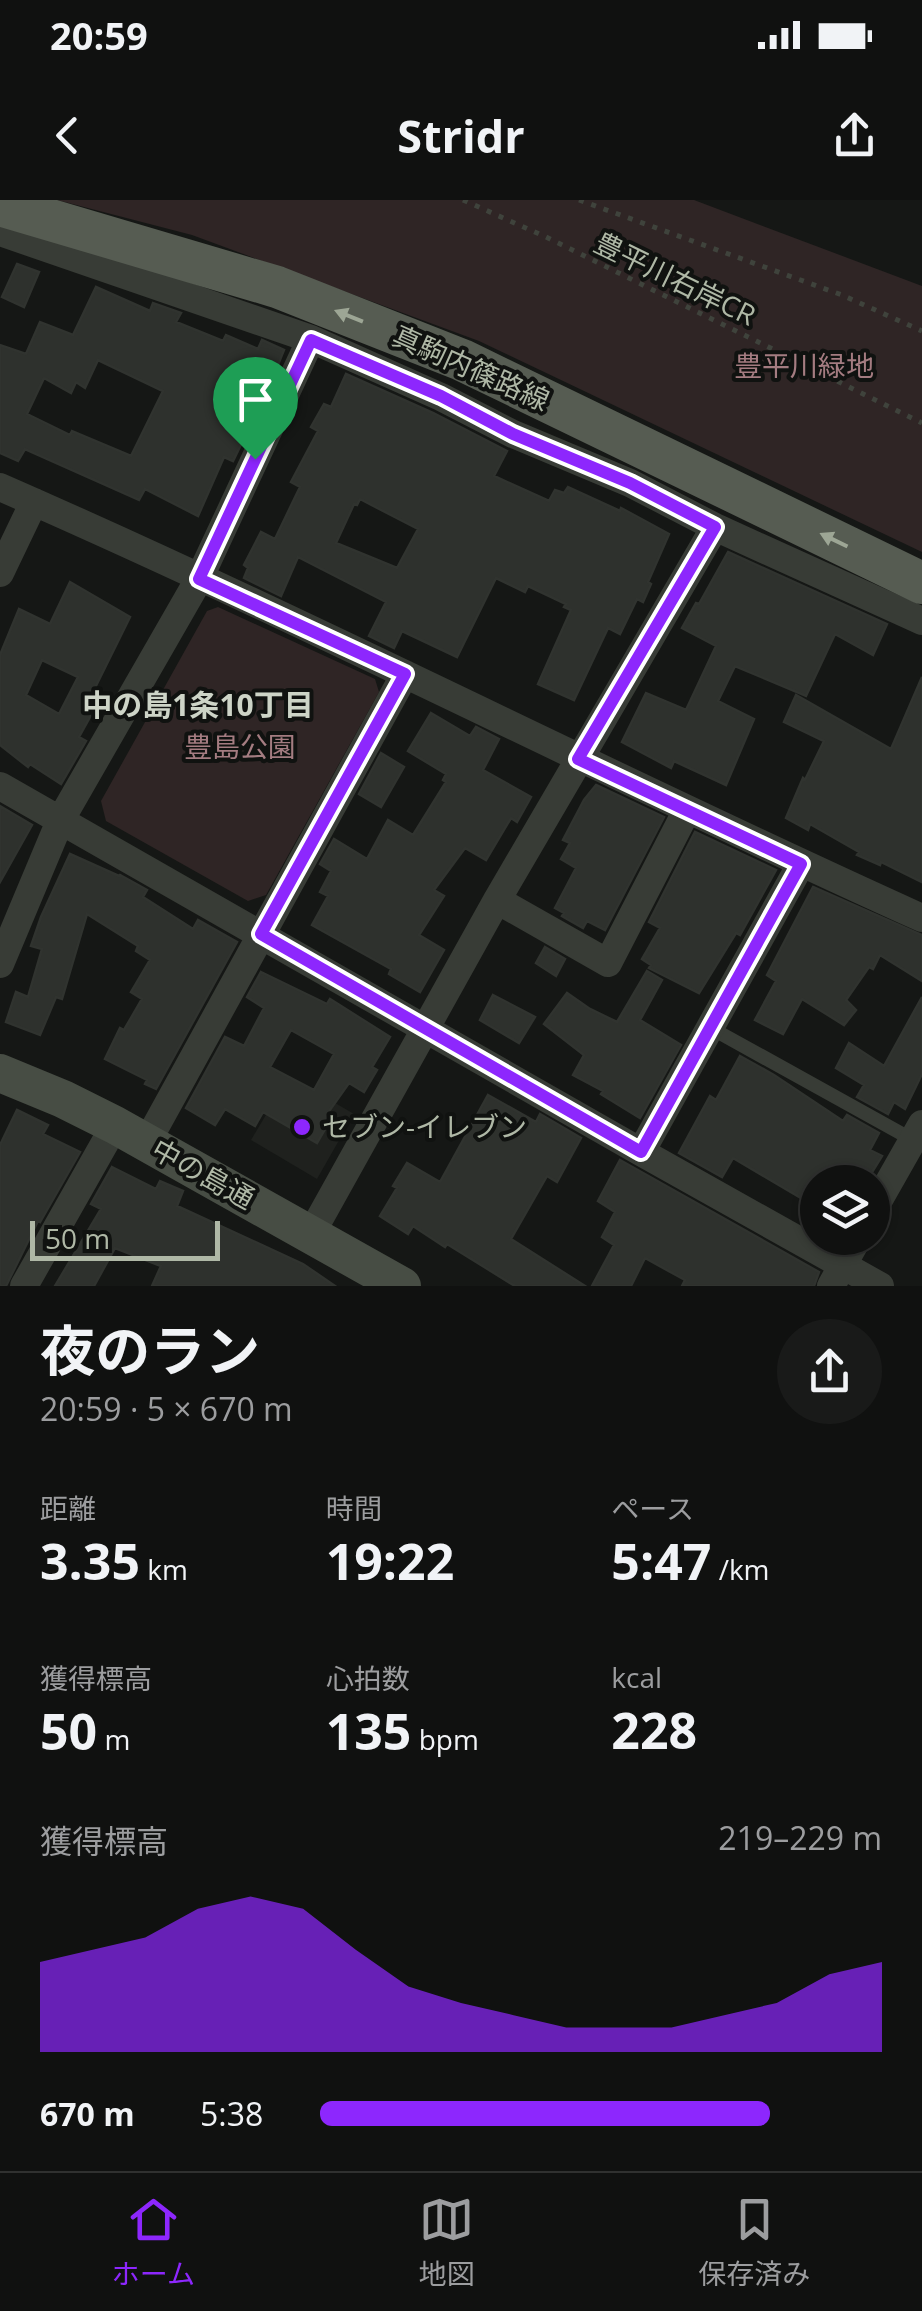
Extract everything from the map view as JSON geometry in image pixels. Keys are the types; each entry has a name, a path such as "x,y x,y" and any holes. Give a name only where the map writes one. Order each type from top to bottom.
{"main road":[{"name":"真駒内篠路線","path":"0,205 276,287 462,360 922,583"}],"street":[{"path":"0,232 311,340 441,396 513,434 630,483 715,527 922,621"},
{"path":"0,964 60,821 199,579 311,340"},
{"path":"0,488 922,918"},
{"path":"0,573 34,502"},
{"path":"311,1234 497,900 715,527"},
{"path":"24,1286 131,1134 261,934 405,674"},
{"path":"0,786 641,1152 837,1275 880,1286"},
{"path":"497,900 608,964 688,810"},
{"path":"641,1152 801,864"},
{"name":"中の島通","path":"0,1072 131,1134 402,1286"},
{"path":"890,1181 918,1132"}],"lane":[{"path":"710,1027 918,1132"}],"path":[{"name":"豊平川右岸CR","path":"463,200 922,423"},
{"path":"579,200 842,295 922,330"}],"shaded area":[{"name":"セブン-イレブン","path":"289,1076 354,1114 317,1179 251,1140"}],"green space":[{"name":"豊平川緑地","path":"57,200 694,200 922,286 922,552 479,341 192,235"},
{"name":"豊島公園","path":"218,607 375,679 379,692 266,895 248,901 106,821 101,801 207,611"}],"building":[{"path":"17,264 39,272 24,307 2,297"},
{"path":"96,287 150,311 153,303 181,313 176,322 223,341 226,335 258,349 262,340 284,350 233,461 224,457 198,516 145,489 139,500 25,449 18,461 0,453 0,345 26,354 40,322 73,335","holes":["98,360 163,391 131,456 72,431 70,435 27,414 44,378 71,393 76,382 85,388"]},
{"path":"346,374 507,451 494,476 549,501 555,490 564,493 568,487 620,511 621,508 669,534 643,602 637,599 620,634 608,628 574,700 538,684 571,610 528,586 525,592 496,578 457,657 402,631 394,648 369,636 386,602 298,557 281,596 244,578 248,568 244,565 261,532 275,539 300,487 291,482 318,431 311,427 324,404 331,407","holes":["360,499 418,529 397,568 336,543"]},
{"path":"728,552 887,624 873,655 835,634 806,696 735,666 718,701 754,719 726,785 674,761 671,768 622,742 646,693 686,710 716,646 682,628"},
{"path":"70,582 130,617 87,704 95,708 79,737 86,741 61,784 30,764 28,767 0,745 0,655 19,609 50,624","holes":["42,660 78,677 59,714 26,695"]},
{"path":"922,677 922,882 857,855 859,852 810,824 808,830 786,818 824,741 784,722 796,695 891,749"},
{"path":"431,713 470,736 476,727 499,739 483,770 531,797 517,822 511,818 486,860 465,848 434,890 444,896 419,935 444,950 420,992 389,974 391,969 312,925 328,896 320,892 331,871 320,864 334,839 367,859 388,820 413,835 446,782 446,774 408,751"},
{"path":"381,753 404,767 381,807 359,794"},
{"path":"596,785 664,817 605,930 587,921 583,928 555,908 576,868 561,859 570,843 563,840"},
{"path":"0,806 32,825 0,882"},
{"path":"695,832 776,870 740,935 736,933 699,993 649,968 651,965 642,959 660,928 649,922"},
{"path":"70,854 147,890 143,897 193,929 198,920 237,942 156,1089 145,1084 147,1080 105,1059 120,1028 124,1030 142,999 131,992 150,960 136,951 138,946 87,914 62,999 56,997 40,1035 6,1022 16,992 28,997 42,949 31,946"},
{"path":"813,887 922,935 922,981 880,955 846,1000 856,1010 844,1025 802,999 783,1034 755,1020 776,981 767,975"},
{"path":"545,947 565,959 556,976 536,963"},
{"path":"647,971 662,980 640,1020 681,1045 640,1118 573,1075 584,1055 544,1024 567,993 617,1022"},
{"path":"261,972 327,1004 330,999 390,1037 372,1067 377,1070 364,1092 349,1083 327,1114 332,1117 317,1143 263,1112 255,1126 225,1109 215,1125 186,1108 225,1037 244,1046 264,1008 247,997","holes":["291,1030 334,1054 314,1090 270,1067"]},
{"path":"493,995 535,1017 519,1043 480,1020"},
{"path":"922,997 922,1074 905,1109 894,1102 888,1114 857,1097 864,1085 836,1068 849,1043 884,1066"},
{"path":"740,1056 843,1121 847,1115 879,1133 870,1150 882,1156 876,1165 800,1165 800,1197 733,1158 722,1177 679,1153 710,1096 716,1100"},
{"path":"488,1095 536,1122 540,1114 581,1138 557,1182 547,1176 511,1239 585,1286 515,1286 413,1226 408,1234 380,1216 407,1163 440,1182"},
{"path":"17,1110 48,1125 43,1134 80,1152 38,1221 6,1286 0,1286 0,1145"},
{"path":"620,1160 819,1272 814,1286 682,1286 685,1280 645,1258 631,1286 592,1286 614,1245 602,1237 615,1212 598,1201"},
{"path":"112,1167 156,1189 160,1181 183,1191 177,1206 303,1264 335,1286 152,1286 161,1266 115,1248 94,1286 55,1286 101,1209 91,1204"}],"place":[{"name":"セブン-イレブン","path":"302,1127"}],"district":[{"name":"中の島1条10丁目","path":"198,706"}],"route":[{"path":"311,340 441,396 513,434 630,483 715,527 578,759 801,864 641,1152 261,934 405,674 199,579 255,459 311,340"}]}
